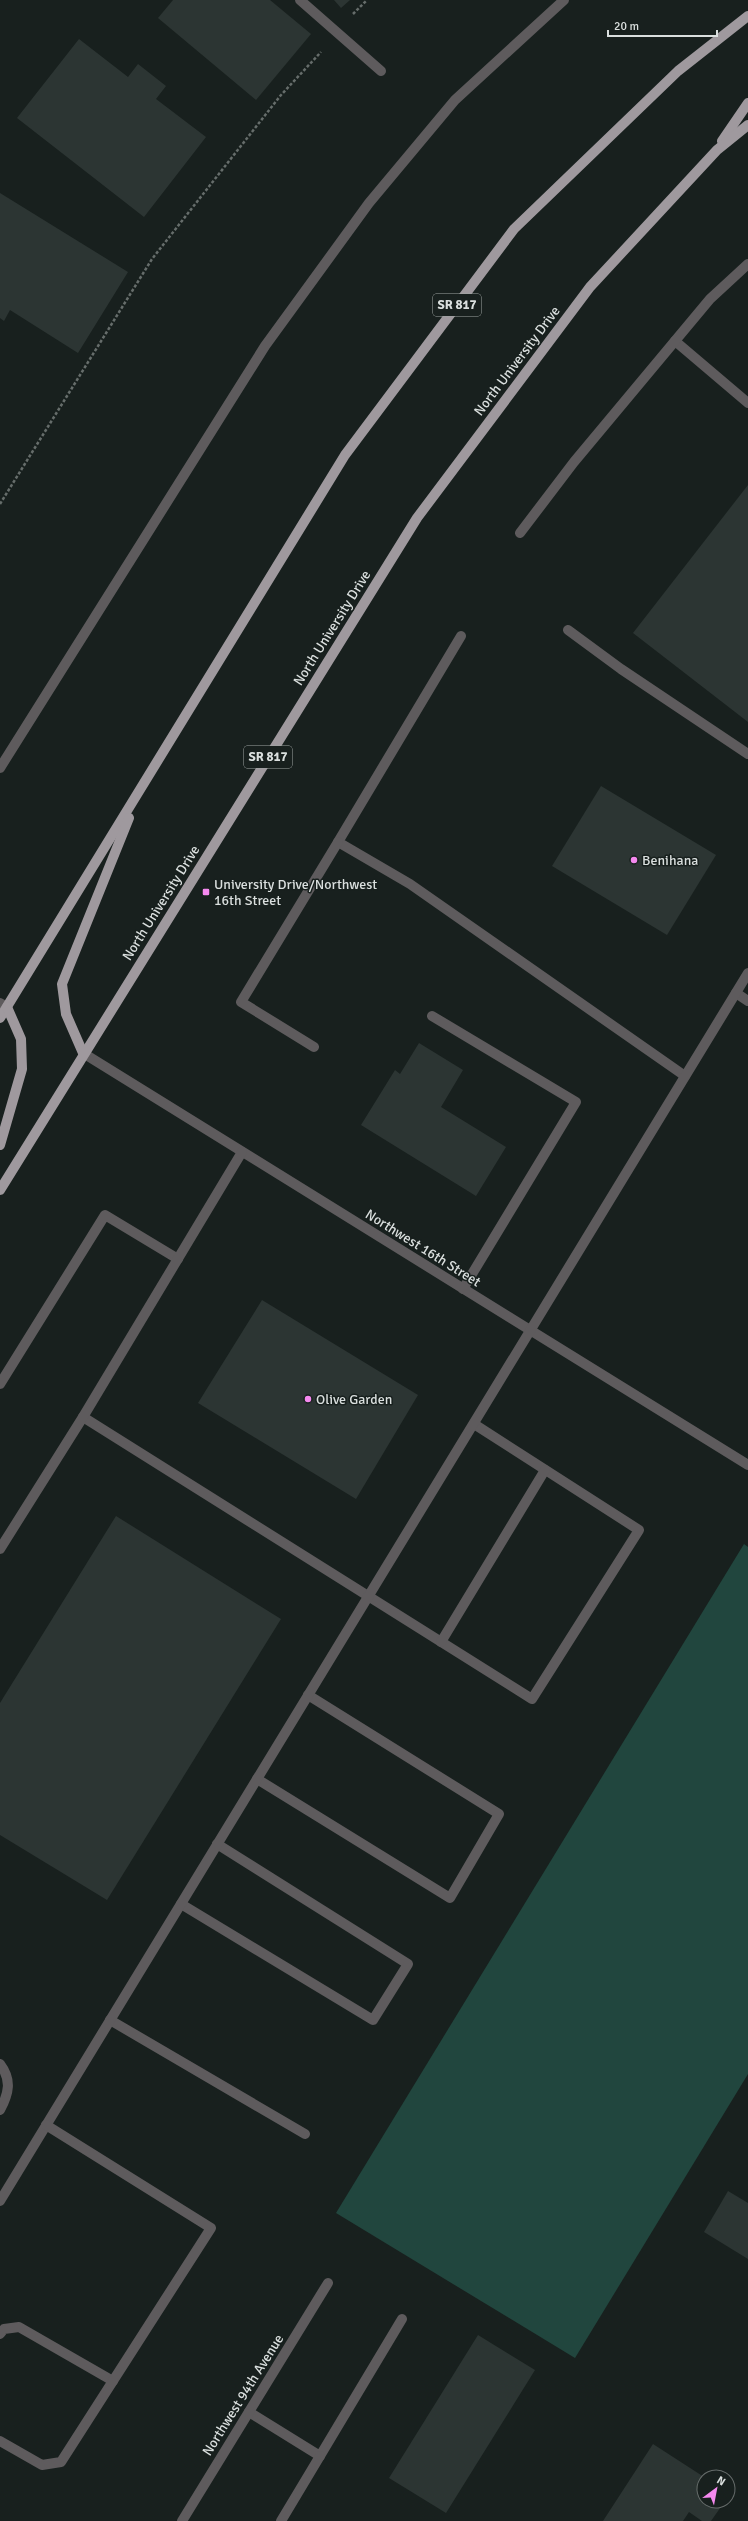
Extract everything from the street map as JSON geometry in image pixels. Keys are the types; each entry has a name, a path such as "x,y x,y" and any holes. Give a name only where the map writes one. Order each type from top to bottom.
{"main road":[{"name":"SR 817","path":"0,1018 4,1005 139,792 345,455 514,229 678,71 748,16"},
{"path":"717,150 748,103"},
{"name":"North University Drive","path":"0,1190 83,1053 417,518 590,287 717,150 748,125"},
{"path":"83,1053 66,1014 62,984 139,792"},
{"path":"0,1145 22,1070 21,1039 4,1005"}],"street":[{"path":"300,0 381,71"},
{"path":"0,768 265,346 364,209 455,100 564,0"},
{"path":"520,533 574,462 674,341 710,299 748,264"},
{"path":"674,341 746,401"},
{"path":"568,630 621,669 748,754"},
{"path":"314,1047 241,1002 461,636"},
{"path":"338,842 410,884 685,1076"},
{"path":"0,2201 748,973"},
{"path":"736,993 748,1001"},
{"path":"432,1016 576,1102 463,1289"},
{"name":"Northwest 16th Street","path":"83,1053 748,1465"},
{"path":"0,1549 83,1417 242,1152"},
{"path":"0,1384 104,1215 178,1259"},
{"path":"83,1417 532,1700 639,1530 474,1424"},
{"path":"441,1642 546,1470"},
{"path":"257,1779 450,1898 499,1814 308,1695"},
{"path":"181,1904 373,2020 408,1964 217,1844"},
{"path":"110,2020 305,2134"},
{"path":"0,2064 8,2074 8,2094 0,2110"},
{"path":"0,2440 42,2465 61,2462 211,2228 46,2125"},
{"name":"Northwest 94th Avenue","path":"182,2521 328,2283"},
{"path":"281,2521 402,2319"},
{"path":"0,2334 4,2329 19,2327 113,2381"},
{"path":"249,2412 320,2456"}],"path":[{"path":"349,18 367,0"},
{"path":"0,504 152,259 281,95 321,52"}],"green space":[{"path":"744,1544 748,1547 748,2074 575,2358 336,2213"}],"building":[{"path":"173,0 270,0 311,34 256,100 158,18"},
{"path":"334,0 350,0 341,8"},
{"path":"79,39 128,77 138,64 166,86 156,99 206,137 144,217 17,118"},
{"path":"0,193 128,272 78,353 10,310 4,321 0,318"},
{"path":"748,485 748,722 633,633"},
{"name":"Benihana","path":"601,786 716,855 667,935 552,866"},
{"path":"419,1043 463,1070 441,1107 506,1147 476,1196 361,1125 395,1070 400,1074"},
{"name":"Olive Garden","path":"262,1300 418,1395 356,1499 198,1403"},
{"path":"116,1516 281,1619 107,1900 0,1835 0,1703"},
{"path":"728,2191 748,2203 748,2259 704,2232"},
{"path":"478,2335 535,2370 446,2513 389,2478"},
{"path":"653,2444 696,2472 696,2509 719,2509 711,2521 702,2521 689,2512 683,2521 603,2521"}],"place":[{"name":"Benihana","path":"634,860"},
{"name":"University Drive/Northwest 16th Street","path":"206,892"},
{"name":"Olive Garden","path":"308,1399"}]}
